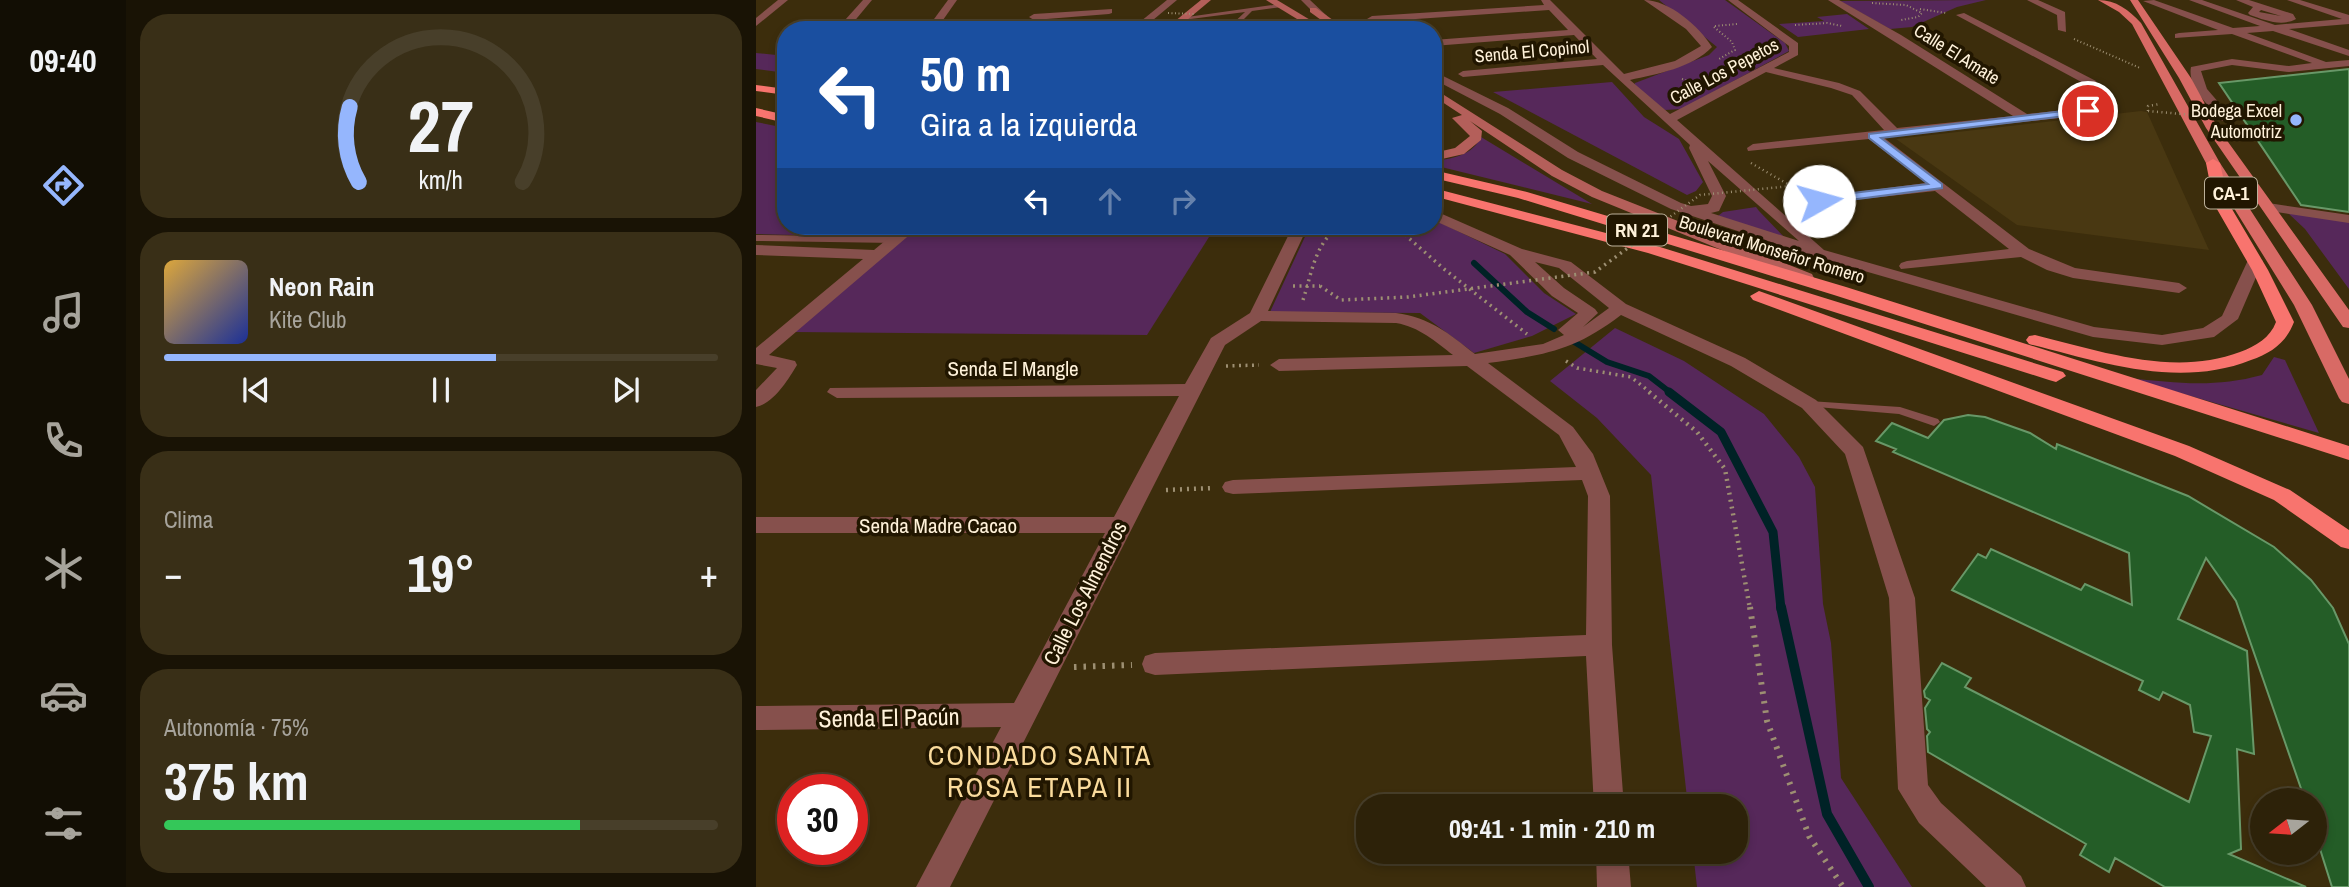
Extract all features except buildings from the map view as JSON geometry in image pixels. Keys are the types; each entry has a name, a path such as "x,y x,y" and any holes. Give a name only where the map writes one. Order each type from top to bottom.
{"highway":[{"path":"756,77 777,80"},
{"path":"756,88 777,91"},
{"path":"756,112 777,116"},
{"path":"1896,308 2143,365 2199,366 2230,362 2248,356 2270,345 2281,334 2285,322 2255,261 2217,200 2213,183 2213,163"},
{"name":"Boulevard Monseñor Romero","path":"1442,176 1522,195 1896,308"},
{"path":"1442,194 1654,250 2270,436 2349,453"},
{"path":"1525,216 1810,314 2182,451 2282,495 2349,541"},
{"path":"1896,308 2270,436 2349,467"}],"main road":[{"name":"CA-1","path":"2102,0 2122,10 2136,23 2213,163 2302,305 2349,398"},
{"name":"CA-1","path":"2141,1 2212,128 2349,323"}],"street":[{"path":"756,23 784,0"},
{"path":"849,21 868,0"},
{"path":"938,21 953,0"},
{"path":"1146,21 1173,0"},
{"path":"1170,21 1196,0"},
{"path":"1179,21 1207,0"},
{"path":"1270,0 1306,21"},
{"path":"1297,0 1329,21"},
{"path":"1305,0 1322,16"},
{"path":"1620,78 1638,76 1704,51 1707,47 1689,28 1648,0"},
{"name":"Calle Los Pepetos","path":"1668,120 1795,51 1794,45 1732,0"},
{"name":"Calle El Amate","path":"1832,0 2027,119"},
{"path":"2031,0 2062,15 2063,30"},
{"path":"2141,1 2161,0"},
{"path":"2193,0 2349,53"},
{"path":"2240,0 2260,6"},
{"path":"2291,0 2348,14"},
{"path":"2308,0 2348,14"},
{"path":"2308,0 2319,0"},
{"path":"2141,1 2326,65"},
{"path":"1372,19 1548,3 1620,78 1822,254"},
{"path":"1032,21 1036,13 1109,12"},
{"path":"2179,36 2314,24 2348,14"},
{"path":"1754,148 2088,111 2098,99 2092,83 1961,15"},
{"path":"2314,24 2337,31"},
{"path":"1442,42 1575,32"},
{"path":"2196,34 2219,43"},
{"path":"2242,51 2288,69"},
{"name":"Senda El Copinol","path":"1463,74 1603,62"},
{"path":"2226,118 2204,91 2195,75 2195,69 2232,62 2288,69 2349,63"},
{"path":"1766,69 1835,85 1857,93 1895,134"},
{"path":"1442,80 1504,111 1573,155 1676,206 1822,254 2093,332 2162,340 2192,337 2220,327 2234,311 2255,261"},
{"path":"1442,97 1557,173 1597,194 1840,291"},
{"path":"1442,106 1476,131 1477,137 1459,151 1442,155"},
{"path":"1873,136 2023,251 2053,267 2179,288"},
{"path":"1689,138 1717,190 1730,203"},
{"path":"1795,204 1938,186"},
{"path":"1676,206 1703,211 1730,203 1764,201"},
{"path":"2268,207 2349,219"},
{"path":"1442,218 1516,252 1565,265 1620,308 1738,362 1809,404 1855,452 1902,598 1913,789 1930,813 2009,887"},
{"path":"756,358 902,235"},
{"path":"1296,235 1257,316 1396,318 1415,321 1429,328 1566,431 1582,454 1599,496 1599,645 1608,794"},
{"path":"758,249 877,255"},
{"path":"1907,266 2023,251"},
{"path":"1516,252 1558,292 1589,313 1547,349"},
{"path":"1279,365 1471,360 1547,349 1592,328 1620,308"},
{"name":"Calle Los Almendros","path":"933,887 1119,525 1217,342 1257,316"},
{"path":"756,358 788,365 780,378 756,401"},
{"name":"Senda El Mangle","path":"837,392 1190,390"},
{"path":"1233,487 1590,473"},
{"name":"Senda Madre Cacao","path":"756,525 1119,525"},
{"path":"1155,664 1599,645"},
{"name":"Senda El Pacún","path":"756,718 1022,715"},
{"path":"1613,864 1614,887"}],"lane":[{"path":"1183,18 1280,6"},
{"path":"1239,21 1250,11"},
{"path":"758,249 869,235"},
{"path":"1809,404 1900,411 1934,422"}],"path":[{"path":"1917,9 1961,15"},
{"path":"1168,13 1195,14"},
{"path":"1689,28 1827,23 1850,27 1852,21 1865,19"},
{"path":"2063,30 2072,38 2141,68"},
{"path":"2165,102 2148,106 2148,111 2226,118"},
{"path":"1320,286 1341,300 1408,297 1592,273 1700,195 1790,186"},
{"path":"1296,317 1319,248 1330,235"},
{"path":"1405,235 1444,269 1547,349 1577,368 1631,377 1697,432 1726,469 1767,721 1809,836 1843,887"},
{"path":"1204,367 1279,365"},
{"path":"1137,491 1233,487"},
{"path":"1046,669 1155,664"}],"shaded area":[{"path":"1659,0 1725,0 1785,43 1789,51 1682,109 1665,110 1634,86 1635,83 1709,55 1717,47"},
{"path":"1986,0 1957,7 1912,27 1890,29 1840,1"},
{"path":"1847,14 1869,29 1798,37 1779,24 1824,21 1817,17"},
{"path":"756,53 777,55 777,72 756,69"},
{"path":"1612,82 1644,117 1679,139 1703,182 1696,191 1687,195 1493,92"},
{"path":"2147,112 2209,250 2017,225 1896,139"},
{"path":"756,122 777,126 777,235 756,234"},
{"path":"1481,137 1592,204 1442,167 1442,159 1467,152"},
{"path":"1756,207 1784,237 1718,216 1723,212"},
{"path":"2288,213 2349,220 2349,289 2305,229"},
{"path":"1442,223 1505,254 1544,293 1576,314 1532,336 1474,353 1420,313 1270,312 1306,235 1442,235"},
{"path":"797,235 882,235 880,237"},
{"path":"906,235 1210,235 1147,335 794,332"},
{"path":"1615,328 1684,361 1764,414 1799,457 1815,487 1823,604 1831,643 1841,778 1912,887 1697,887 1694,864 1748,864 1748,794 1687,794 1651,475 1597,418 1550,381"},
{"path":"2274,357 2285,360 2319,433 2128,378 2179,383 2228,382 2262,375"}],"waterway":[{"path":"1474,263 1527,312 1554,329"},
{"path":"1571,340 1607,362 1649,376 1671,393"},
{"path":"1669,392 1721,432 1773,532 1781,609"},
{"path":"1781,607 1827,814 1869,887"}],"place":[{"name":"Bodega Excel Automotriz","path":"2296,120"}],"district":[{"name":"CONDADO SANTA ROSA ETAPA II","path":"1040,771"}],"route":[{"path":"1819,201 1938,186 1873,136 2088,111"}]}
